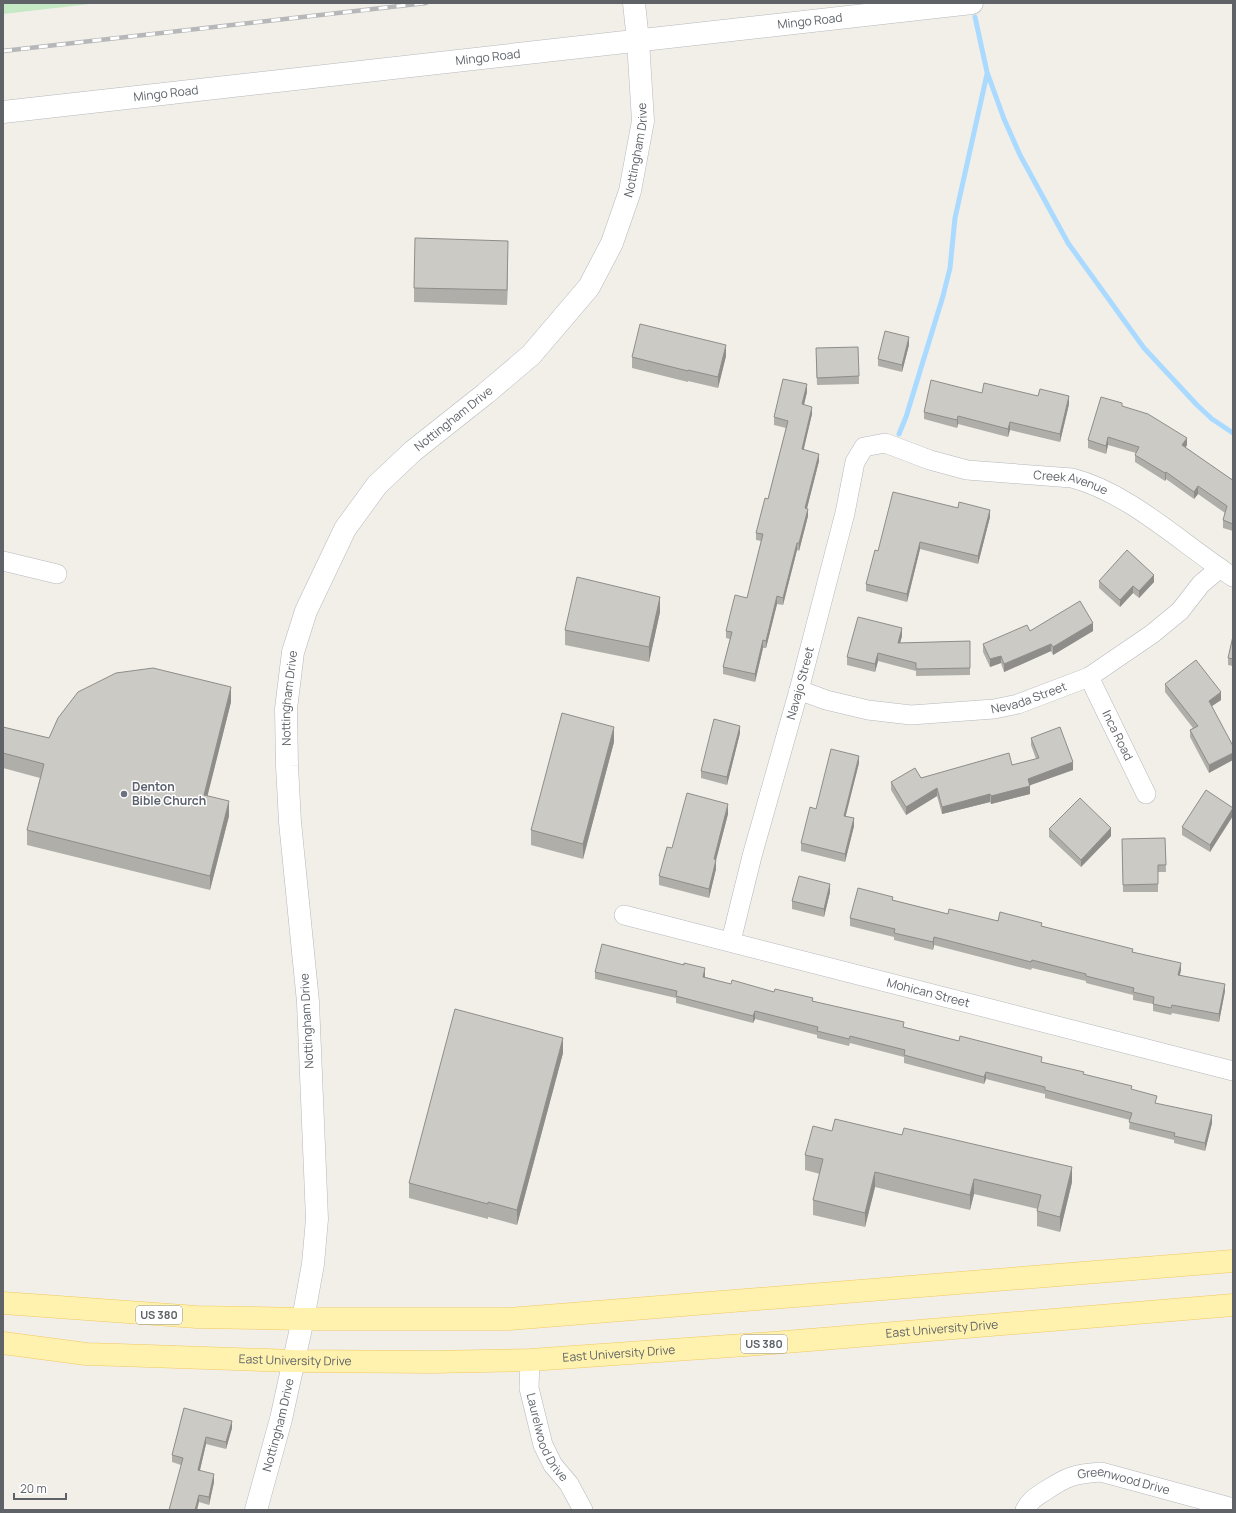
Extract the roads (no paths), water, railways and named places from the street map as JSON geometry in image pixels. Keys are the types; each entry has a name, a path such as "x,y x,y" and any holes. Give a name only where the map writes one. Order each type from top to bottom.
{"main road":[{"name":"US 380","path":"3,1303 197,1318 510,1319 1233,1262"},
{"name":"East University Drive","path":"3,1343 86,1354 294,1361 432,1362 530,1360 781,1343 1233,1305"}],"street":[{"name":"Nottingham Drive","path":"256,1510 281,1419 303,1319 313,1264 317,1219 308,1002 290,822 287,766 286,709 293,652 306,611 345,529 377,485 412,451 485,394 531,355 589,287 612,243 630,191 643,121 634,3"},
{"name":"Mingo Road","path":"3,112 972,3"},
{"name":"Creek Avenue","path":"885,443 930,460 968,470 1072,478 1086,482 1126,501 1227,572"},
{"name":"Navajo Street","path":"731,941 752,856 799,690 845,513 855,462 864,447 885,443"},
{"path":"3,561 57,574"},
{"name":"Nevada Street","path":"799,690 826,700 868,710 911,715 994,709 1018,704 1089,677 1152,634 1180,611 1201,584 1227,572"},
{"name":"Inca Road","path":"1089,677 1146,794"},
{"name":"Mohican Street","path":"624,915 731,941 1233,1071"},
{"name":"Laurelwood Drive","path":"530,1360 529,1388 543,1445 553,1466 568,1484 583,1510"},
{"name":"Greenwood Drive","path":"1025,1510 1030,1502 1065,1478 1081,1473 1101,1472 1233,1508"}],"waterway":[{"path":"975,17 987,72 1004,119 1020,155 1068,243 1144,348 1197,405 1212,419 1233,433"},
{"path":"899,434 906,417 943,296 950,268 955,218 987,74"}],"railway":[{"path":"3,51 426,3"}],"place":[{"name":"Denton Bible Church","path":"124,794"}]}
